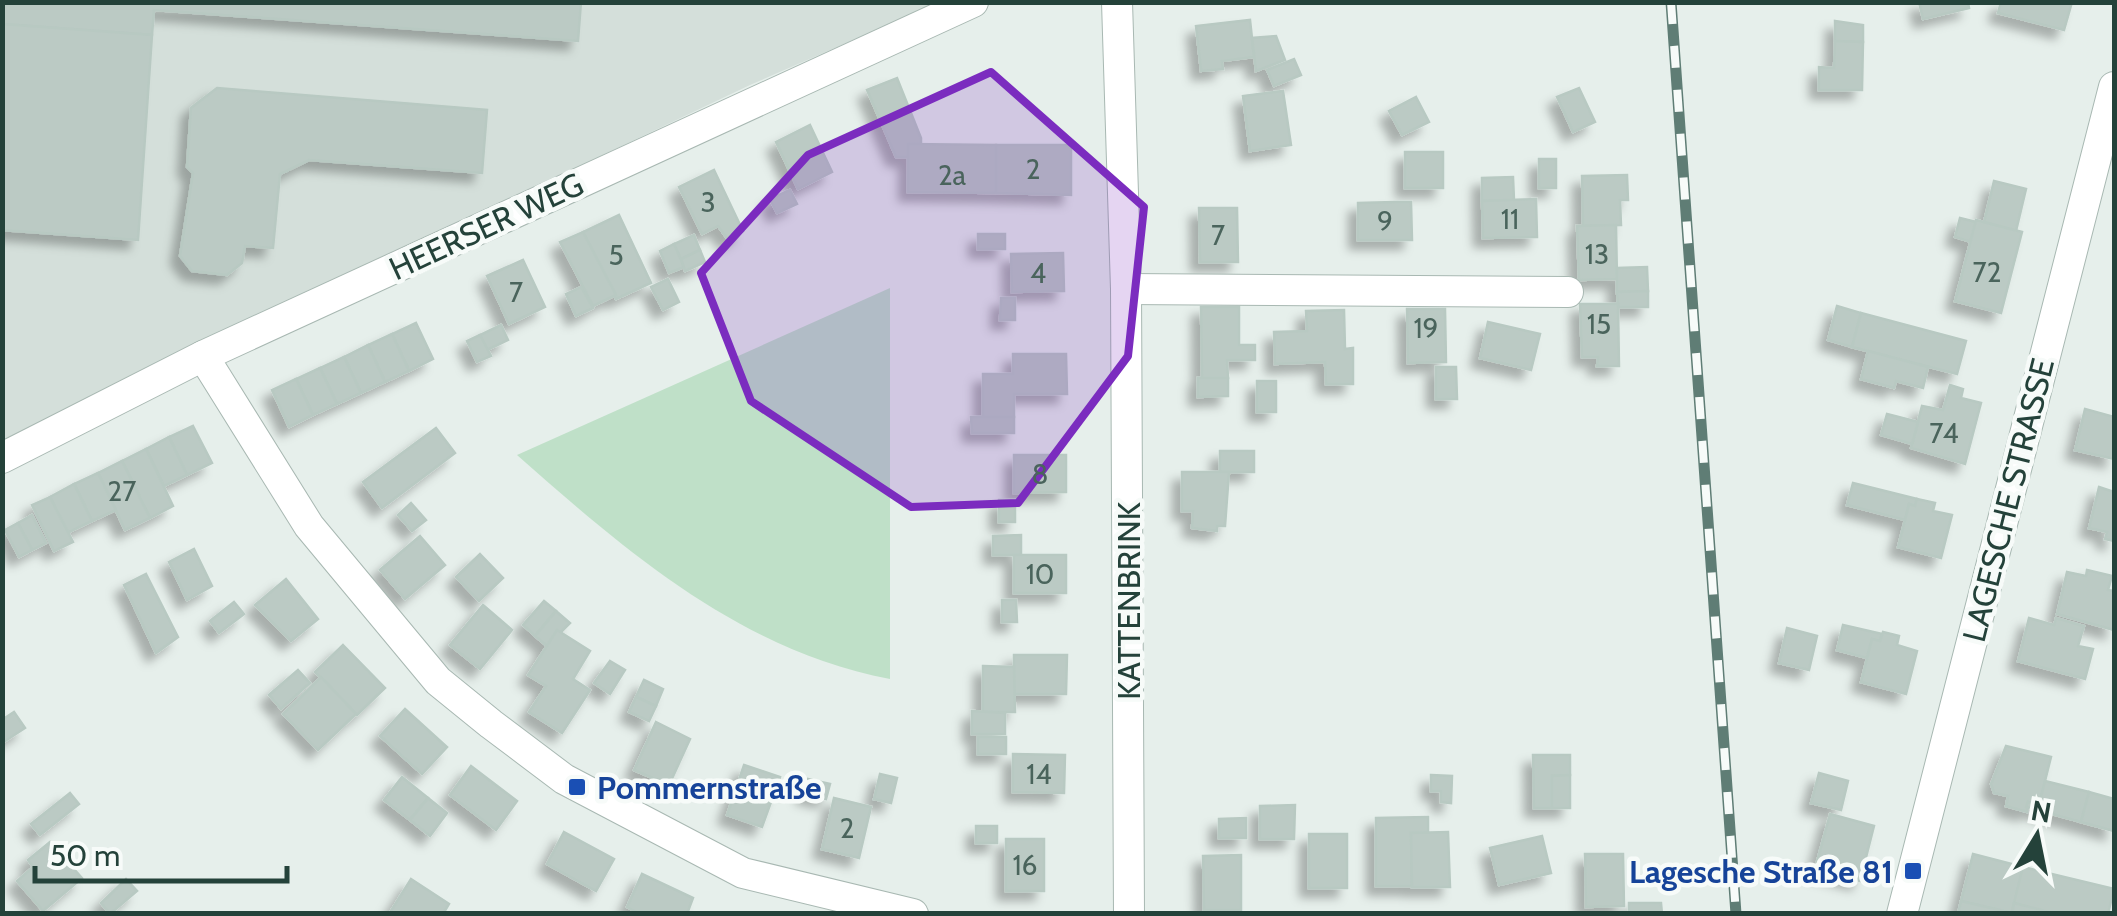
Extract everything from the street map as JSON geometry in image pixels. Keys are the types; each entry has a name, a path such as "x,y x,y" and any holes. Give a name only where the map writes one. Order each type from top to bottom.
{"street":[{"name":"HEERSER WEG","path":"2,458 203,356 972,2"},
{"name":"KATTENBRINK","path":"1117,2 1126,288 1129,914"},
{"name":"LAGESCHE STRASSE","path":"1902,914 2114,87"},
{"path":"1126,288 1568,292"},
{"path":"203,356 308,526 438,681 491,724 564,779 744,873 913,914"}],"highlighted area":[{"path":"991,72 1144,207 1128,356 1018,503 911,507 751,401 701,273 808,155"}],"shaded area":[{"path":"3,3 938,3 750,85 3,441"}],"green space":[{"path":"890,288 890,679 784,646 735,621 644,561 517,455"}],"building":[{"path":"2,2 581,2 578,41 154,10 152,35 2,24"},
{"path":"1919,2 1968,2 1969,8 1923,19"},
{"path":"2001,2 2072,2 2064,30 1998,13"},
{"path":"1250,20 1254,57 1222,61 1223,69 1201,71 1196,26"},
{"path":"1835,21 1863,25 1863,42 1835,41"},
{"path":"2,24 152,35 138,240 2,230"},
{"path":"1276,36 1285,60 1256,71 1252,38"},
{"path":"1835,41 1863,42 1862,90 1819,90 1819,67 1834,68"},
{"path":"1294,59 1301,75 1274,86 1267,70"},
{"path":"897,78 921,138 921,144 908,144 908,157 896,157 867,90"},
{"path":"217,88 487,110 482,173 309,160 280,174 273,248 245,246 242,263 227,275 192,271 180,256 193,173 187,167 191,108"},
{"path":"1579,88 1595,122 1573,132 1557,97"},
{"path":"1283,91 1291,145 1250,151 1243,96"},
{"path":"1416,97 1429,122 1402,135 1389,111"},
{"path":"810,125 832,172 798,189 776,142"},
{"path":"908,144 996,145 996,193 908,192"},
{"path":"996,145 1071,145 1071,195 996,193"},
{"path":"1405,152 1443,152 1443,188 1405,188"},
{"path":"1539,159 1556,159 1556,188 1539,188"},
{"path":"714,170 743,231 729,241 718,226 702,234 679,187"},
{"path":"1627,175 1628,200 1620,200 1621,225 1583,226 1582,176"},
{"path":"1513,177 1514,200 1482,201 1482,178"},
{"path":"1994,181 2026,189 2016,231 1984,222"},
{"path":"790,190 797,204 777,213 770,199"},
{"path":"1536,199 1537,237 1483,238 1482,201"},
{"path":"1411,202 1412,240 1358,240 1358,203"},
{"path":"1199,208 1237,208 1238,262 1200,262"},
{"path":"619,215 651,283 616,299 583,232"},
{"path":"1960,218 1976,222 1971,242 1955,237"},
{"path":"1976,220 2022,232 2001,313 1955,301"},
{"path":"1616,225 1617,279 1579,280 1577,226"},
{"path":"583,232 616,295 593,306 560,242"},
{"path":"978,234 1005,234 1005,249 978,249"},
{"path":"694,235 700,250 681,259 674,244"},
{"path":"674,244 684,267 669,273 660,251"},
{"path":"700,250 705,262 685,271 681,259"},
{"path":"1063,253 1064,291 1012,292 1011,254"},
{"path":"523,260 545,307 509,324 487,276"},
{"path":"1647,267 1648,291 1617,292 1617,268"},
{"path":"668,279 679,302 663,310 651,287"},
{"path":"581,287 593,308 576,316 566,294"},
{"path":"1648,291 1648,307 1618,307 1617,292"},
{"path":"1001,298 1015,298 1015,320 1000,320"},
{"path":"1580,304 1618,304 1619,366 1597,366 1598,357 1582,357"},
{"path":"1837,306 1861,313 1852,347 1828,340"},
{"path":"1201,307 1239,307 1239,345 1255,345 1255,360 1227,360 1228,378 1202,379"},
{"path":"1407,309 1445,309 1446,362 1408,363"},
{"path":"1344,310 1345,349 1353,348 1353,384 1326,384 1325,362 1275,364 1274,332 1307,331 1306,311"},
{"path":"1861,313 1966,341 1957,374 1852,347"},
{"path":"1488,322 1540,334 1531,370 1480,358"},
{"path":"416,323 433,359 409,371 392,334"},
{"path":"501,325 508,340 487,350 480,335"},
{"path":"392,334 409,371 385,382 368,345"},
{"path":"480,335 491,356 477,362 467,341"},
{"path":"368,345 385,382 361,393 344,357"},
{"path":"1868,351 1928,367 1923,388 1896,381 1894,388 1861,379"},
{"path":"1013,354 1066,354 1067,394 1014,394 1014,417 983,417 983,374 1013,374"},
{"path":"344,357 361,393 337,404 320,368"},
{"path":"1436,367 1456,367 1457,399 1436,399"},
{"path":"320,368 337,404 313,415 296,379"},
{"path":"1198,378 1228,378 1228,396 1198,397"},
{"path":"296,379 313,415 289,427 272,390"},
{"path":"1257,381 1276,381 1276,412 1257,412"},
{"path":"1950,385 1963,389 1961,398 1981,403 1965,464 1911,448 1922,406 1943,410"},
{"path":"2085,409 2114,417 2114,459 2075,450"},
{"path":"1887,414 1918,422 1912,444 1881,435"},
{"path":"971,417 1014,417 1014,433 972,433"},
{"path":"193,426 212,463 187,475 169,437"},
{"path":"436,428 455,453 382,508 363,482"},
{"path":"169,437 187,475 164,486 146,449"},
{"path":"146,449 173,506 150,518 122,461"},
{"path":"1220,451 1254,451 1254,472 1220,472"},
{"path":"1014,455 1066,455 1066,492 1014,493"},
{"path":"122,461 150,518 125,530 98,473"},
{"path":"1182,472 1229,472 1225,526 1217,526 1217,531 1192,528 1193,511 1182,511"},
{"path":"98,473 116,510 92,521 74,484"},
{"path":"1853,483 1917,499 1915,506 1909,504 1905,520 1847,505"},
{"path":"74,484 92,521 67,533 50,497"},
{"path":"2099,487 2114,492 2114,541 2105,539 2107,532 2089,528"},
{"path":"50,497 73,542 54,551 32,505"},
{"path":"1917,499 1935,503 1933,511 1952,515 1941,558 1898,547 1909,504 1915,506"},
{"path":"999,500 1015,500 1015,522 999,522"},
{"path":"411,503 426,520 412,531 398,515"},
{"path":"32,515 46,543 32,550 18,523"},
{"path":"18,523 32,550 19,557 5,530"},
{"path":"1021,535 1021,555 993,555 993,536"},
{"path":"420,536 445,565 405,599 380,570"},
{"path":"194,549 212,586 187,600 169,562"},
{"path":"480,554 503,578 479,601 456,577"},
{"path":"1014,555 1066,555 1066,593 1014,593"},
{"path":"2087,570 2112,576 2108,590 2114,591 2114,630 2057,614 2067,572 2086,576"},
{"path":"146,574 178,637 156,653 124,585"},
{"path":"286,579 318,619 291,641 255,605"},
{"path":"1002,600 1016,600 1017,622 1002,622"},
{"path":"544,601 556,611 535,636 523,625"},
{"path":"234,602 244,614 219,633 210,621"},
{"path":"483,605 512,630 480,669 450,645"},
{"path":"556,611 570,623 547,646 535,636"},
{"path":"2029,618 2054,625 2056,618 2084,626 2078,646 2093,649 2085,679 2018,661"},
{"path":"1843,625 1882,634 1880,641 1872,639 1867,658 1837,650"},
{"path":"1787,628 1817,636 1809,670 1779,663"},
{"path":"557,630 590,651 573,679 590,690 562,733 529,712 546,686 528,675"},
{"path":"1883,632 1899,636 1897,645 1917,651 1906,694 1861,682 1872,639 1880,641"},
{"path":"343,645 385,688 357,715 315,672"},
{"path":"1014,655 1067,655 1066,694 1014,694"},
{"path":"610,661 625,670 610,694 594,683"},
{"path":"983,666 1014,667 1015,712 983,712"},
{"path":"298,670 310,683 281,709 269,695"},
{"path":"321,677 356,714 318,750 283,714"},
{"path":"644,680 663,689 656,706 636,697"},
{"path":"636,697 656,706 649,721 629,712"},
{"path":"405,709 447,747 422,774 380,736"},
{"path":"972,711 1005,713 1005,734 972,734"},
{"path":"14,712 25,728 2,743 2,720"},
{"path":"656,722 690,739 669,785 634,770"},
{"path":"978,737 1006,737 1006,754 978,754"},
{"path":"2006,746 2051,757 2039,805 2028,802 2027,812 2006,806 2008,796 1994,793 1991,784"},
{"path":"1013,754 1065,755 1064,793 1013,792"},
{"path":"1533,755 1570,755 1570,775 1552,776 1552,808 1534,808"},
{"path":"744,765 780,777 762,827 727,815"},
{"path":"471,766 517,801 496,830 450,795"},
{"path":"1819,773 1848,781 1841,810 1811,803"},
{"path":"880,774 897,778 891,803 874,799"},
{"path":"1431,775 1452,776 1451,803 1441,802 1441,791 1431,791"},
{"path":"1570,775 1570,808 1552,808 1552,776"},
{"path":"402,777 428,798 410,820 384,800"},
{"path":"808,779 830,784 826,799 805,794"},
{"path":"2045,781 2089,792 2081,822 2026,807 2028,802 2039,805"},
{"path":"2089,792 2114,799 2114,831 2081,822"},
{"path":"70,793 79,804 40,835 31,824"},
{"path":"428,798 447,813 430,836 410,820"},
{"path":"834,798 871,807 859,858 822,849"},
{"path":"1295,805 1294,839 1260,839 1260,806"},
{"path":"1830,814 1874,826 1860,881 1815,869"},
{"path":"1428,817 1428,833 1411,833 1412,886 1376,886 1376,818"},
{"path":"1246,818 1246,838 1219,838 1219,819"},
{"path":"976,826 997,826 997,843 976,843"},
{"path":"564,832 614,859 596,891 547,864"},
{"path":"1448,832 1450,887 1412,887 1411,833"},
{"path":"1309,834 1347,834 1347,888 1309,888"},
{"path":"1542,836 1551,873 1499,885 1490,848"},
{"path":"1006,839 1044,839 1044,891 1006,891"},
{"path":"50,842 82,878 43,911 17,881 33,867 28,860"},
{"path":"1585,854 1623,854 1624,906 1586,907"},
{"path":"1973,854 2023,867 2012,913 1961,901"},
{"path":"1241,855 1241,910 1204,910 1203,856"},
{"path":"2023,867 2114,889 2108,914 2054,914 2014,903"},
{"path":"642,874 693,898 687,914 640,914 627,907"},
{"path":"126,879 137,891 110,914 101,903"},
{"path":"411,879 449,904 443,914 389,914"},
{"path":"1961,901 2012,913 2014,903 2049,912 2048,914 1958,914"},
{"path":"1629,903 1661,903 1662,914 1629,914"}],"railway":[{"path":"1671,2 1736,914"}],"place":[{"name":"Pommernstraße","path":"577,787"},
{"name":"Lagesche Straße 81","path":"1913,871"}]}
